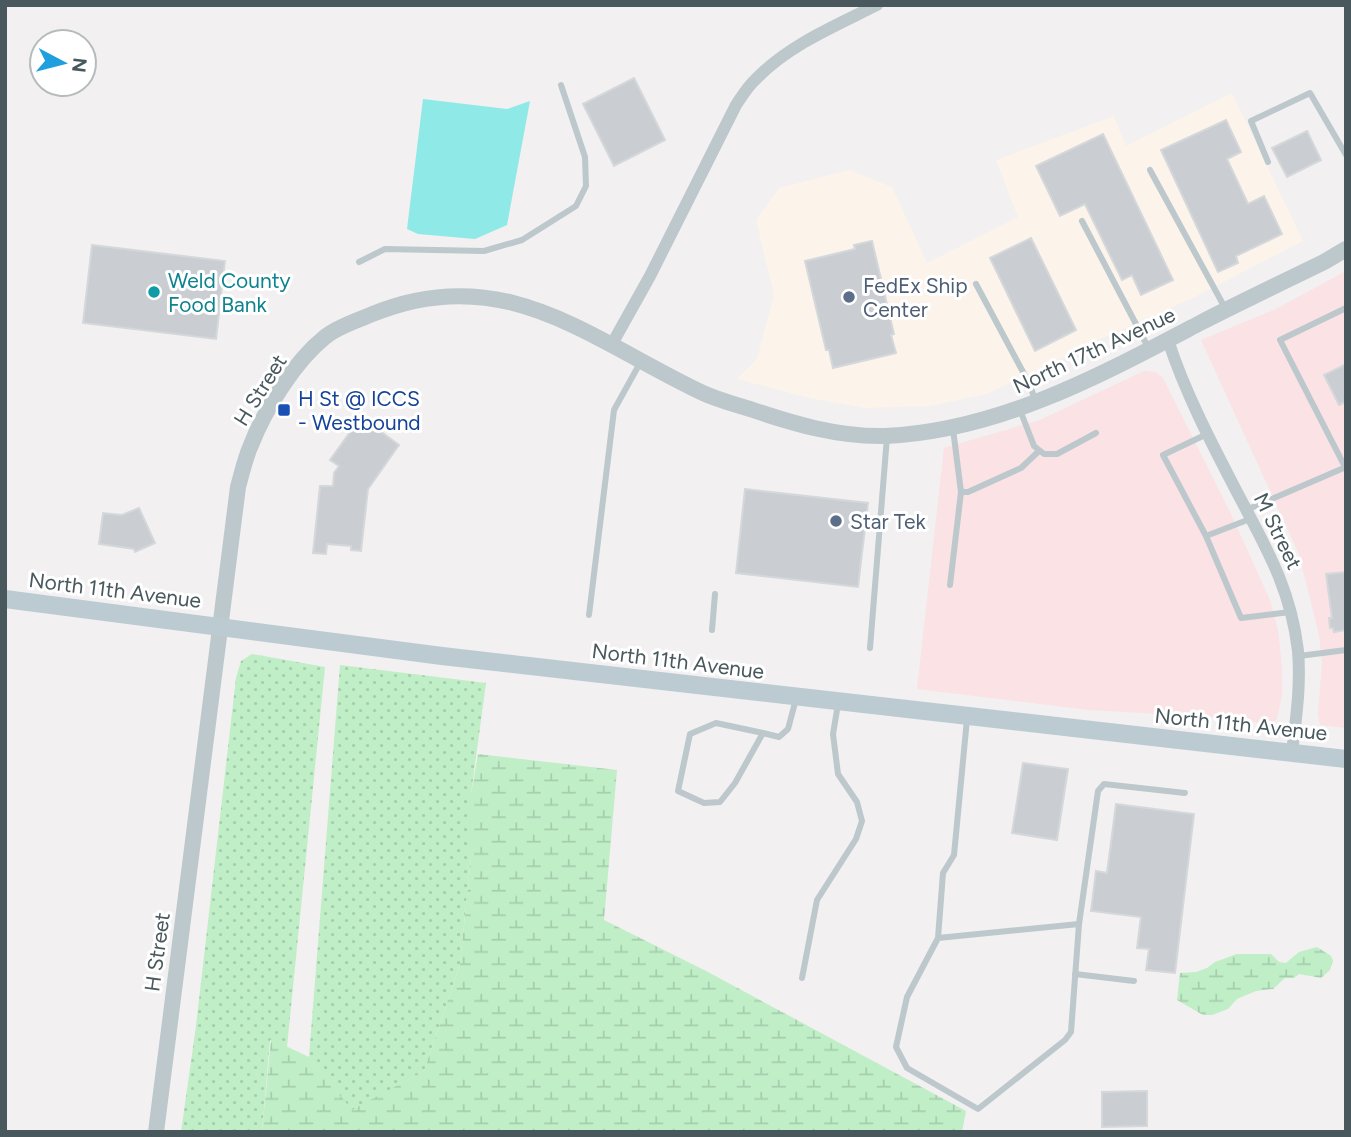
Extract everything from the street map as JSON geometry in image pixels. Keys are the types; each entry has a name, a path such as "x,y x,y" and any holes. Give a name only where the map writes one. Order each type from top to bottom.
{"main road":[{"name":"North 11th Avenue","path":"5,599 442,656 1346,759"}],"street":[{"path":"612,344 650,276 736,105 754,80 809,40 877,5"},
{"name":"North 17th Avenue","path":"612,344 707,395 793,424 828,431 887,435 924,433 977,422 1067,390 1346,249"},
{"name":"H Street","path":"156,1132 238,487 251,445 267,413 294,370 326,336 382,311 425,298 469,296 507,300 572,324 612,344"},
{"name":"M Street","path":"1168,340 1208,433 1279,572 1291,612 1298,656 1298,697 1292,752"}],"lane":[{"path":"359,262 385,249 484,251 522,240 576,206 586,186 585,157 561,85"},
{"path":"1268,162 1251,121 1310,93 1346,155"},
{"path":"1150,170 1226,310"},
{"path":"1082,220 1149,349"},
{"path":"976,284 1036,402"},
{"path":"1206,536 1345,467 1280,340 1346,308"},
{"path":"589,615 614,411 641,361"},
{"path":"1020,408 1034,446 1038,451 1050,456 1096,433"},
{"path":"950,585 961,492 952,427"},
{"path":"1208,433 1163,455 1206,536 1241,618 1291,612"},
{"path":"870,648 887,435"},
{"path":"961,492 968,492 1021,468 1038,451"},
{"path":"712,630 715,594"},
{"path":"1298,656 1346,650"},
{"path":"763,733 735,783 720,802 704,803 678,791 690,734 716,723 763,733 779,737 788,729 796,697"},
{"path":"802,978 817,900 856,839 862,821 857,802 838,774 833,734 838,702"},
{"path":"967,717 954,855 943,873 939,938 907,997 896,1047 907,1068 978,1109 1065,1040 1071,1032 1079,924 1098,791 1104,784 1185,793"},
{"path":"939,938 1079,924"},
{"path":"1075,974 1134,981"}],"shaded area":[{"path":"1232,93 1303,241 1195,297 987,394 930,406 865,408 809,398 737,379 757,359 774,295 756,220 779,188 849,170 892,187 927,263 1018,217 996,160 1114,116 1126,146"},
{"path":"1346,271 1346,728 1320,725 1318,714 1322,662 1319,635 1299,554 1201,340 1276,309"},
{"path":"1144,371 1155,372 1163,378 1230,512 1270,600 1278,630 1282,667 1282,695 1277,719 1271,724 1214,717 1089,710 917,689 944,448 1040,420"}],"green space":[{"path":"252,654 325,667 287,1047 270,1040 262,1132 181,1132 196,1026 236,678 241,661"},
{"path":"340,665 486,683 471,794 471,857 460,964 424,1071 352,1111 309,1057"},
{"path":"478,754 617,770 604,920 706,971 966,1111 962,1132 262,1132 271,1039 309,1057 352,1110 424,1071 460,964 471,857 471,794"},
{"path":"1317,947 1331,956 1333,961 1330,970 1321,978 1299,974 1294,978 1285,978 1273,989 1256,991 1237,999 1228,1009 1212,1015 1203,1015 1177,1000 1180,973 1196,972 1237,954 1271,954 1279,962 1286,963 1299,952"}],"water":[{"path":"423,99 507,109 530,101 507,225 475,239 418,234 407,229"}],"building":[{"path":"634,78 665,140 614,166 583,104"},
{"path":"1226,120 1241,152 1227,159 1248,204 1264,196 1282,234 1236,256 1238,263 1218,272 1161,150"},
{"path":"1307,131 1321,160 1287,177 1272,148"},
{"path":"1103,134 1173,280 1141,295 1132,275 1122,280 1085,204 1060,216 1036,166"},
{"path":"1031,238 1076,330 1035,351 990,258"},
{"name":"FedEx Ship Center","path":"872,241 896,353 833,368 829,350 826,350 805,261 855,249 854,245"},
{"name":"Weld County Food Bank","path":"92,245 225,261 216,339 83,323"},
{"path":"1346,364 1346,402 1339,405 1324,375"},
{"path":"361,417 399,445 368,489 361,551 351,550 351,546 327,544 326,554 313,553 320,486 333,486 334,473 339,466 330,460"},
{"path":"745,489 868,503 858,587 736,573"},
{"path":"139,508 155,543 135,552 134,549 99,544 103,513 122,515"},
{"path":"1346,572 1346,630 1334,632 1333,628 1330,628 1329,618 1332,618 1326,574"},
{"path":"1023,763 1068,769 1057,840 1012,833"},
{"path":"1116,804 1194,814 1175,973 1146,970 1149,949 1137,948 1141,917 1091,911 1096,871 1107,873"},
{"path":"1147,1091 1147,1126 1102,1127 1102,1092"}],"place":[{"name":"Weld County Food Bank","path":"154,292"},
{"name":"FedEx Ship Center","path":"849,297"},
{"name":"H St @ ICCS - Westbound","path":"284,410"},
{"name":"Star Tek","path":"836,521"}]}
